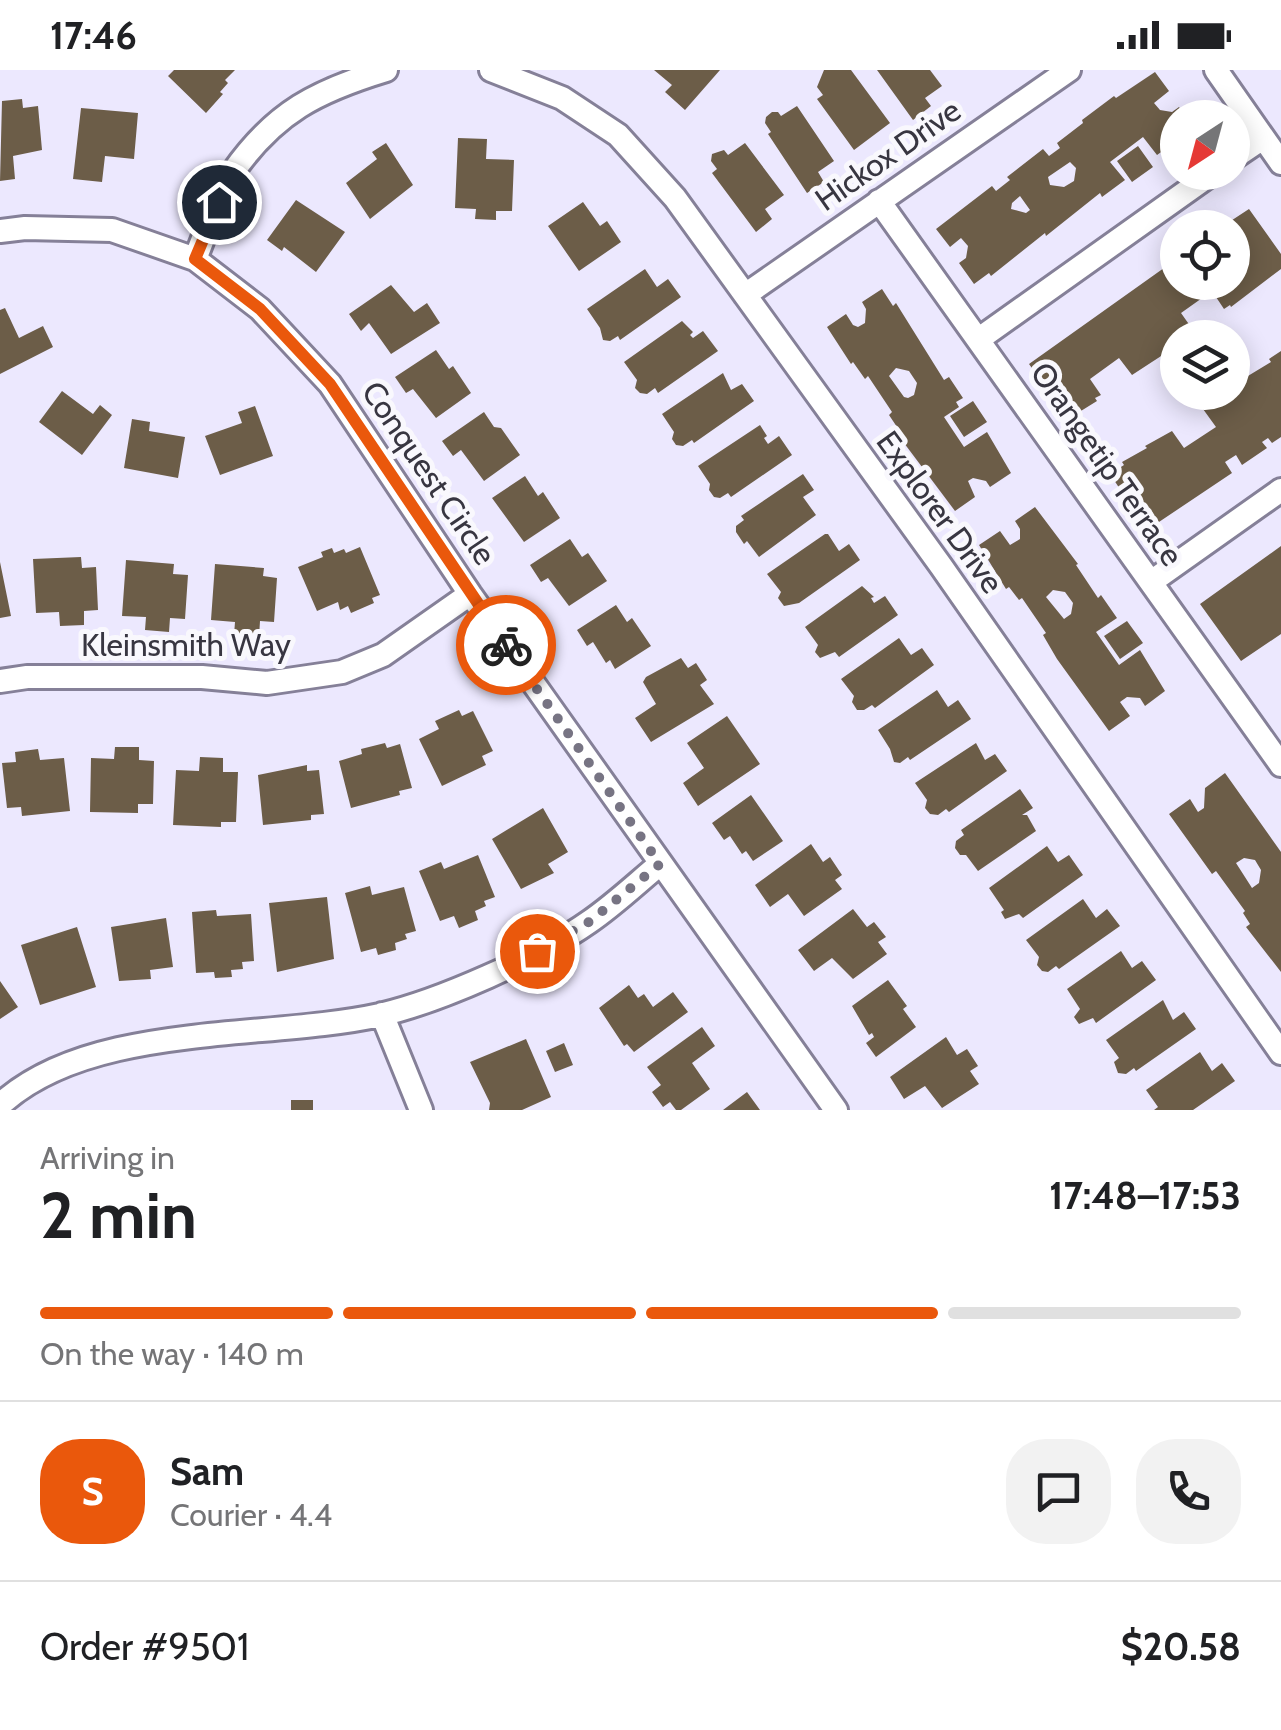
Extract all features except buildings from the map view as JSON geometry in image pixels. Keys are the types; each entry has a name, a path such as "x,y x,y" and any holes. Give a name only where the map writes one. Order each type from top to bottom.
{"street":[{"path":"195,259 231,174 282,115 345,82 386,70"},
{"name":"Explorer Drive","path":"491,70 562,98 618,135 675,198 952,582 1281,1053"},
{"name":"Hickox Drive","path":"746,294 1069,70"},
{"path":"1216,70 1281,163"},
{"path":"1250,146 1262,138"},
{"path":"979,339 1189,190"},
{"name":"Orangetip Terrace","path":"879,201 1281,765"},
{"name":"Conquest Circle","path":"0,231 112,230 195,259 260,309 330,384 470,594 836,1110"},
{"path":"1152,582 1281,490"},
{"name":"Kleinsmith Way","path":"0,681 202,677 267,684 342,672 383,655 470,594"},
{"path":"0,1105 18,1088 68,1064 134,1048 216,1032 298,1028 382,1014 511,965 589,922 660,864"},
{"path":"382,1014 421,1110"}],"way so far":[{"path":"506,645 660,864 589,922 537,951"}],"route":[{"path":"219,202 195,259 260,309 330,384 506,645"}]}
